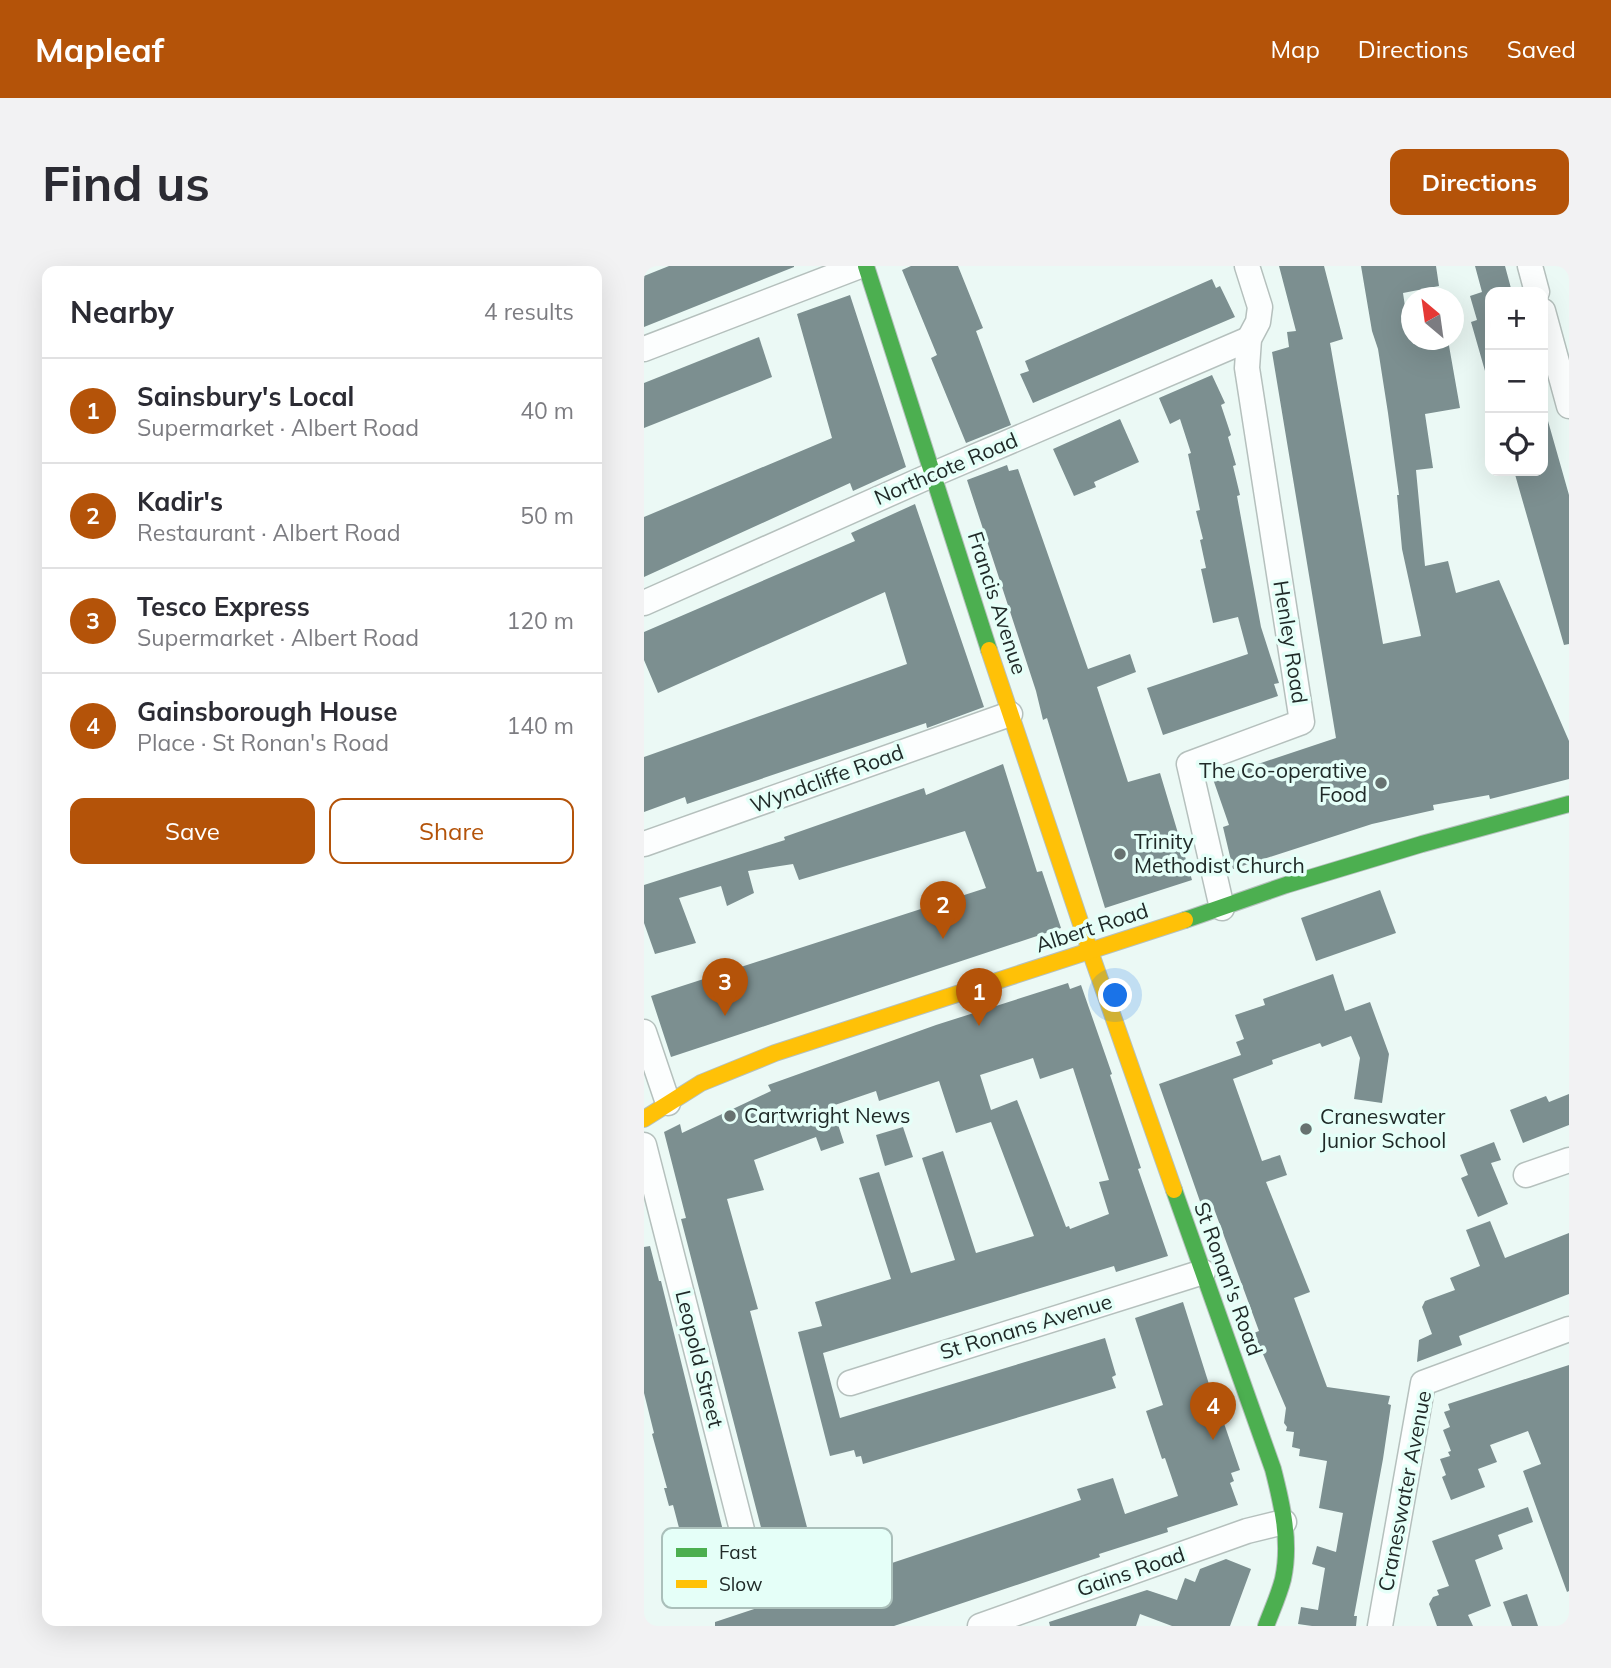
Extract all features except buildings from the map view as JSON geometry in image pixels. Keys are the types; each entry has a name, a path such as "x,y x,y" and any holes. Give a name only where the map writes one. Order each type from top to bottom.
{"street":[{"path":"644,349 860,266"},
{"name":"Francis Avenue","path":"866,266 1010,714 1090,951"},
{"path":"1247,266 1260,307 1258,322 1249,339"},
{"path":"1530,266 1536,287"},
{"path":"1548,329 1569,405"},
{"name":"Northcote Road","path":"644,603 934,474 1249,339"},
{"name":"Henley Road","path":"1222,908 1189,764 1302,722 1247,368 1249,339"},
{"name":"Wyndcliffe Road","path":"644,844 1010,714"},
{"name":"Albert Road","path":"644,1119 701,1083 775,1053 1286,885 1410,847 1567,808"},
{"name":"St Ronan's Road","path":"1090,951 1282,1501 1284,1574 1266,1626"},
{"path":"644,1032 668,1103"},
{"name":"Leopold Street","path":"644,1145 742,1528"},
{"path":"1526,1175 1569,1160"},
{"name":"St Ronans Avenue","path":"850,1383 1203,1272"},
{"name":"Craneswater Avenue","path":"1380,1626 1423,1383 1569,1329"},
{"name":"Gains Road","path":"980,1626 1247,1531 1284,1522"}],"traffic: fast":[{"path":"866,266 989,650"},
{"path":"1185,920 1286,885 1569,804"},
{"path":"1174,1190 1273,1469 1279,1496 1286,1537 1285,1565 1281,1585 1266,1626"}],"traffic: slow":[{"path":"989,650 1174,1190"},
{"path":"644,1119 701,1083 775,1053 1185,920"}],"place":[{"name":"The Co-operative Food","path":"1381,783"},
{"name":"Trinity Methodist Church","path":"1120,854"},
{"name":"Kadir's","path":"943,939"},
{"name":"Tesco Express","path":"725,1016"},
{"name":"Sainsbury's Local","path":"979,1026"},
{"name":"Cartwright News","path":"730,1116"},
{"name":"Craneswater Junior School","path":"1306,1129"},
{"name":"Gainsborough House","path":"1213,1440"}]}
